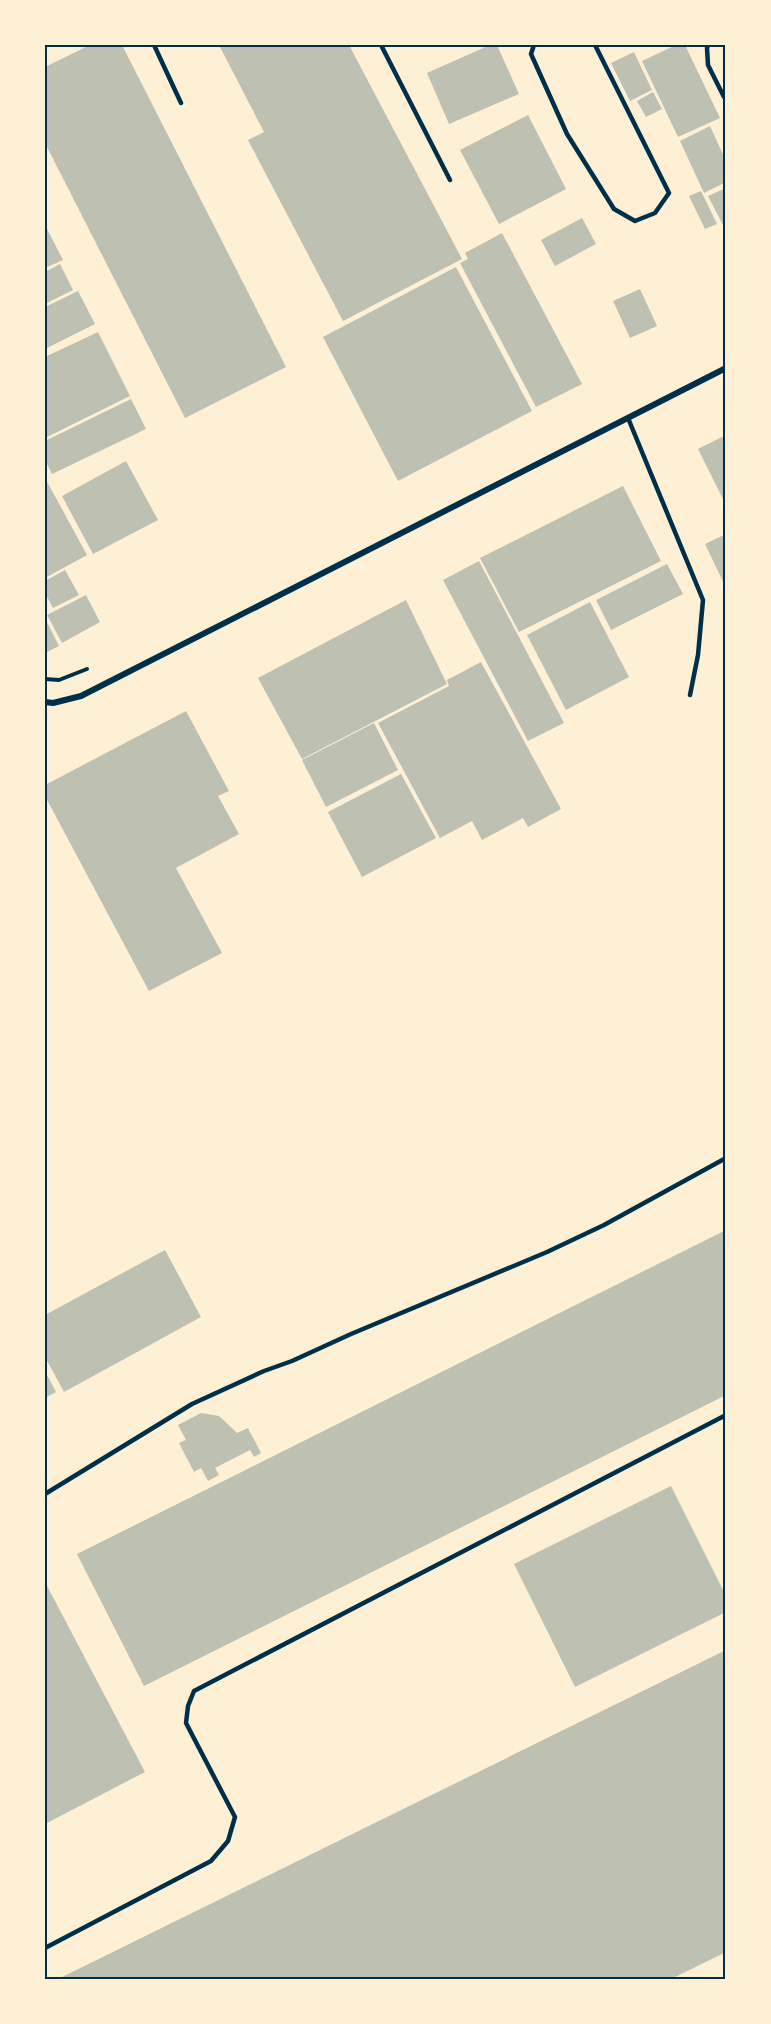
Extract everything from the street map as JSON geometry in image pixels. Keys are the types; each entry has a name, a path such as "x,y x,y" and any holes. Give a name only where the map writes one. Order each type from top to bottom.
{"street":[{"path":"45,702 53,703 81,696 726,368"}],"lane":[{"path":"154,45 181,103"},
{"path":"381,45 450,180"},
{"path":"534,45 531,54 567,134 614,208 635,220 655,213 669,193 596,45"},
{"path":"708,45 706,48 708,66 724,97"},
{"path":"628,418 703,600 698,655 690,695"},
{"path":"45,1494 192,1404 264,1371 547,1252 604,1225 726,1158"},
{"path":"45,1948 212,1861 228,1841 235,1817 186,1723 188,1706 194,1691 726,1415"}],"building":[{"path":"90,45 122,45 286,367 185,418 45,143 45,67"},
{"path":"219,45 349,45 462,259 343,321 248,140 264,132"},
{"path":"490,45 497,45 519,94 449,124 427,73"},
{"path":"676,45 685,45 720,118 678,137 642,61"},
{"path":"634,52 652,90 630,101 611,63"},
{"path":"653,92 662,109 646,117 637,101"},
{"path":"528,115 566,189 499,224 460,150"},
{"path":"710,126 726,161 726,182 704,193 680,141"},
{"path":"726,188 726,226 724,227 708,196"},
{"path":"701,191 717,224 705,229 689,196"},
{"path":"582,218 596,244 555,266 541,240"},
{"path":"45,225 63,260 45,268"},
{"path":"502,233 582,384 536,407 460,263 468,259 465,253"},
{"path":"60,264 73,290 45,304 45,272"},
{"path":"456,267 532,411 398,481 323,337"},
{"path":"640,289 657,326 630,338 613,301"},
{"path":"78,291 95,324 45,349 45,307"},
{"path":"98,332 130,396 45,438 45,357"},
{"path":"131,399 146,429 52,474 45,460 45,441"},
{"path":"726,435 726,505 698,449"},
{"path":"126,461 158,520 93,554 62,496"},
{"path":"45,478 87,555 45,578"},
{"path":"623,486 661,561 519,632 480,558"},
{"path":"726,534 726,588 705,544"},
{"path":"479,561 564,723 528,741 443,580"},
{"path":"667,564 683,594 611,630 596,600"},
{"path":"65,570 79,595 53,608 45,593 45,581"},
{"path":"86,595 100,622 62,643 47,615"},
{"path":"406,600 447,684 302,759 258,678"},
{"path":"590,602 629,677 566,710 527,635"},
{"path":"45,618 59,646 45,653"},
{"path":"481,662 561,809 528,827 523,818 482,840 472,821 440,838 378,723 449,686 447,680"},
{"path":"186,711 229,791 218,796 239,834 176,868 222,953 149,991 45,796 45,785"},
{"path":"374,723 398,770 326,807 302,760"},
{"path":"401,774 436,838 362,877 328,812"},
{"path":"726,1230 726,1395 144,1686 77,1554"},
{"path":"165,1250 201,1317 64,1392 45,1357 45,1315"},
{"path":"45,1371 56,1392 45,1398"},
{"path":"201,1413 219,1416 237,1433 248,1428 261,1453 254,1457 250,1450 215,1468 219,1475 208,1481 201,1468 194,1472 179,1443 186,1440 178,1425"},
{"path":"671,1486 726,1596 726,1612 575,1687 514,1564"},
{"path":"45,1582 145,1772 45,1824"},
{"path":"726,1650 726,1952 671,1979 58,1979"}]}
